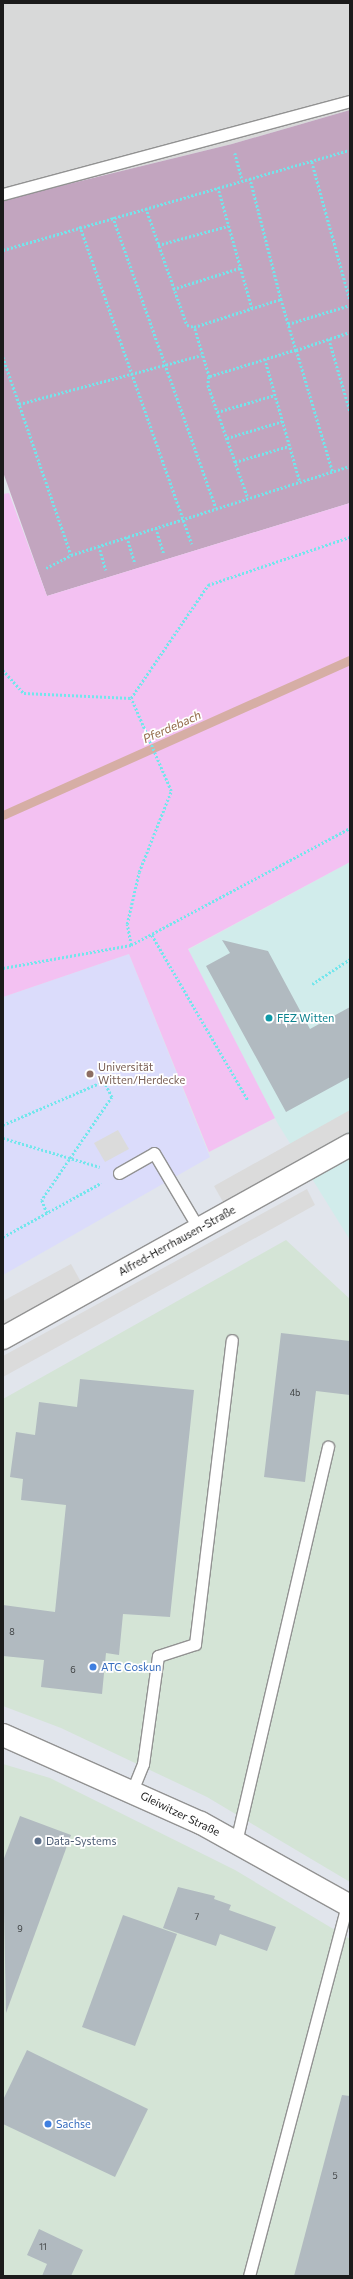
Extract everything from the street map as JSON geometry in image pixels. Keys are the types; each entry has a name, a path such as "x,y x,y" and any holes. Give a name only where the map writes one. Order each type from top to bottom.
{"street":[{"name":"Alfred-Herrhausen-Straße","path":"3,1338 350,1144"},
{"name":"Gleiwitzer Straße","path":"3,1735 132,1792 236,1842 348,1905"}],"lane":[{"path":"3,194 230,136 350,101"},
{"path":"119,1173 154,1154 199,1229"},
{"path":"132,1792 142,1764 158,1656 195,1644 232,1340"},
{"path":"236,1842 328,1448"},
{"path":"249,2276 348,1905"}],"path":[{"path":"230,136 242,180"},
{"path":"3,250 80,226 242,180 312,162 350,150"},
{"path":"312,162 350,300"},
{"path":"250,178 281,299 332,471"},
{"path":"218,187 252,308"},
{"path":"146,208 187,326 194,326 281,299"},
{"path":"113,217 216,508"},
{"path":"80,226 185,518 192,544"},
{"path":"158,245 228,226"},
{"path":"173,288 240,268"},
{"path":"288,324 350,304"},
{"path":"194,326 209,377 208,385 248,498"},
{"path":"209,377 350,332"},
{"path":"329,339 350,411"},
{"path":"19,404 202,354"},
{"path":"3,357 71,555"},
{"path":"266,359 300,482"},
{"path":"217,412 275,395"},
{"path":"227,438 283,421"},
{"path":"235,462 289,446"},
{"path":"46,568 71,555 350,466"},
{"path":"156,528 164,554"},
{"path":"127,537 135,564"},
{"path":"131,698 208,585 350,537"},
{"path":"99,546 106,570"},
{"path":"3,670 24,693 131,698"},
{"path":"131,698 138,719 171,790 139,872 127,924 131,945"},
{"path":"3,968 131,945 350,828"},
{"path":"152,935 248,1100"},
{"path":"312,984 350,959"},
{"path":"3,1125 104,1081 112,1097 42,1200 47,1213"},
{"path":"3,1138 119,1173"},
{"path":"3,1237 119,1173"}],"shaded area":[{"path":"3,3 350,3 350,110 232,144 3,200"},
{"path":"350,110 350,503 47,596 3,472 3,200 232,144"},
{"path":"9,493 47,596 350,503 350,862 188,949 275,1118 209,1152 129,954 3,997 3,494"},
{"path":"350,862 350,1240 278,1124 188,950"},
{"name":"Universität Witten/Herdecke","path":"129,954 210,1157 3,1275 3,997"},
{"path":"350,1110 350,1131 223,1202 214,1186"},
{"path":"118,1130 129,1149 105,1162 94,1143"},
{"path":"307,1189 315,1205 3,1377 3,1356"},
{"path":"286,1240 350,1299 350,1882 207,1797 61,1728 3,1706 3,1399"},
{"path":"71,1264 81,1282 3,1324 3,1301"},
{"path":"3,1764 50,1778 235,1870 350,1939 350,2276 3,2276"}],"building":[{"name":"FEZ Witten","path":"222,940 268,951 310,1029 350,1007 350,1077 286,1112 206,966 230,953"},
{"path":"281,1333 350,1341 350,1395 316,1391 305,1482 264,1477"},
{"path":"80,1379 194,1390 170,1617 123,1614 119,1655 106,1653 102,1694 41,1687 44,1660 3,1656 3,1605 55,1612 66,1505 21,1500 23,1479 10,1477 16,1432 35,1435 39,1402 77,1407"},
{"path":"20,1816 71,1835 6,2013 3,1861"},
{"path":"178,1887 215,1896 214,1899 231,1905 229,1910 276,1927 267,1951 220,1934 216,1946 163,1928"},
{"path":"123,1915 177,1934 135,2046 82,2027"},
{"path":"27,2050 148,2109 115,2177 3,2124 3,2100"},
{"path":"342,2095 350,2096 350,2276 294,2276"},
{"path":"39,2229 83,2250 71,2276 42,2276 47,2264 27,2255"}],"waterway":[{"name":"Pferdebach","path":"3,815 350,660"}],"place":[{"name":"FEZ Witten","path":"269,1018"},
{"name":"Universität Witten/Herdecke","path":"90,1074"},
{"name":"ATC Coskun","path":"93,1667"},
{"name":"Data-Systems","path":"38,1841"},
{"name":"Sachse","path":"48,2124"}]}
